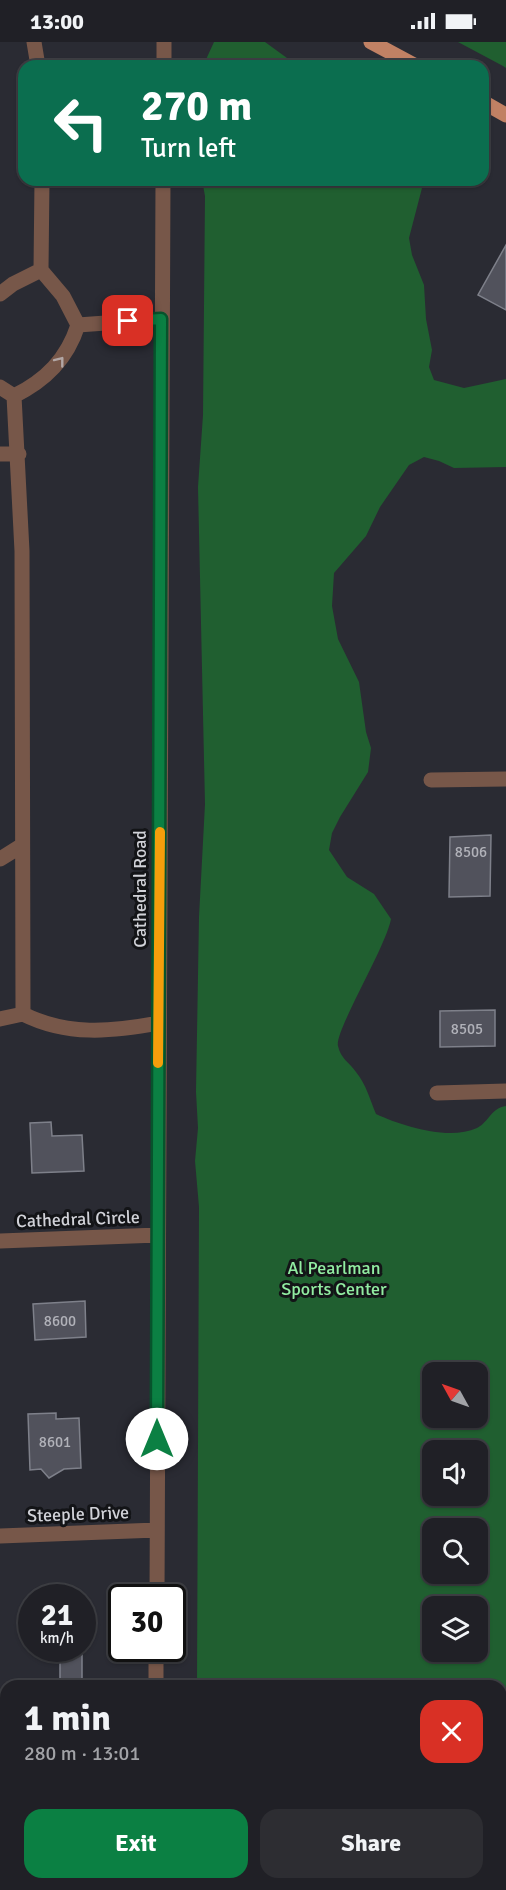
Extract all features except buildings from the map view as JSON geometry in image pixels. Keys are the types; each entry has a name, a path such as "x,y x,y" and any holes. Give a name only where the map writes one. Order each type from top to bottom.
{"main road":[{"path":"371,42 405,60"},
{"path":"489,105 506,114"}],"street":[{"path":"33,42 37,60"},
{"path":"164,42 164,60"},
{"path":"14,396 46,377 61,361 72,343 78,325 63,296 41,270 42,186"},
{"name":"Cathedral Road","path":"157,1584 163,186"},
{"path":"0,294 13,284 41,270"},
{"path":"78,325 161,319"},
{"path":"0,387 14,396"},
{"path":"14,396 18,454 23,697 22,1014"},
{"path":"0,454 18,454"},
{"path":"431,780 506,779"},
{"path":"0,859 21,846"},
{"path":"0,1019 22,1014 54,1026 80,1031 105,1032 159,1023"},
{"path":"437,1093 506,1091"},
{"name":"Cathedral Circle","path":"0,1241 158,1235"},
{"name":"Steeple Drive","path":"0,1536 157,1530"},
{"path":"156,1662 156,1680"}],"green space":[{"path":"214,42 265,42 290,60 206,60"},
{"path":"458,42 506,42 506,68 503,66"},
{"name":"Al Pearlman Sports Center","path":"203,186 422,186 409,238 412,255 424,285 426,319 432,350 429,367 434,380 464,388 506,379 506,467 454,468 424,457 409,465 380,507 366,536 334,573 332,606 338,639 359,682 366,732 371,748 368,772 332,833 329,850 347,877 374,894 391,919 380,949 344,1024 338,1046 343,1057 368,1092 376,1114 399,1123 440,1132 466,1132 477,1128 493,1112 506,1106 506,1680 197,1680 199,1207 195,1161 198,1128 196,1092 199,917 205,804 198,487 203,415 205,196"}],"slow traffic":[{"path":"158,1063 160,832"}],"route":[{"path":"128,321 161,319 157,1439"}]}
